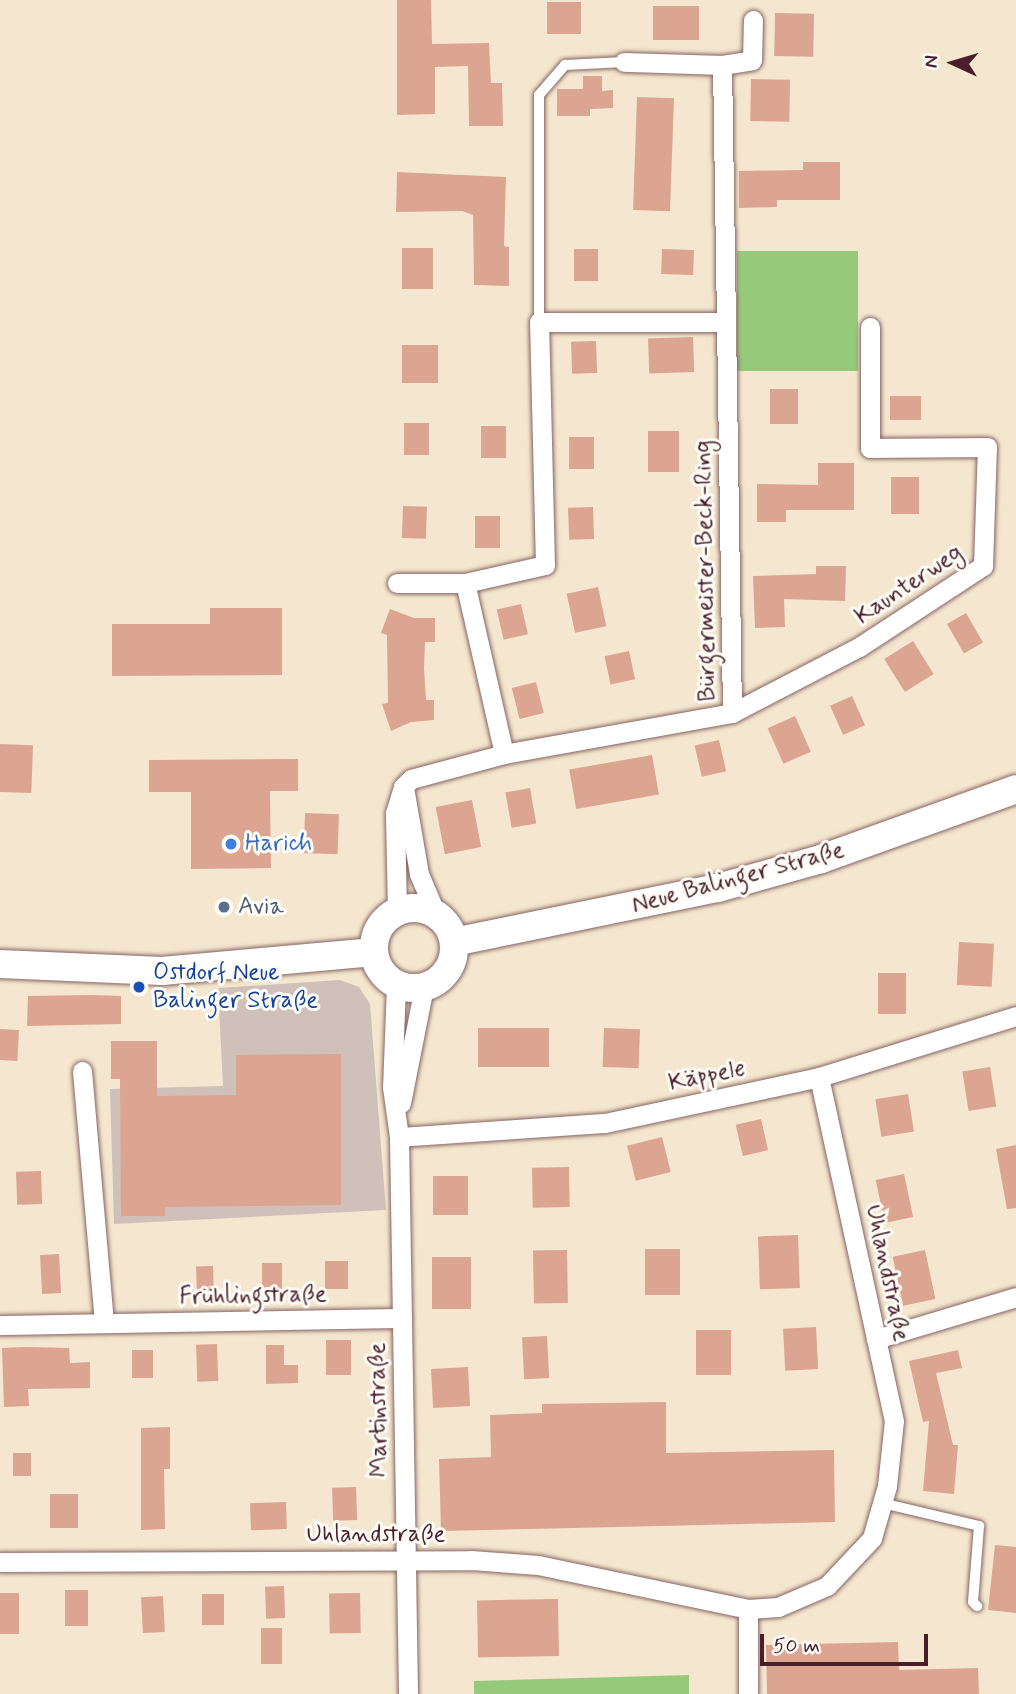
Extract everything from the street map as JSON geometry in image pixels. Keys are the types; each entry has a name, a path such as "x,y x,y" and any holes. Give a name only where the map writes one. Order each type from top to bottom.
{"main road":[{"name":"Neue Balinger Straße","path":"454,942 718,888 821,859 1016,789"},
{"path":"417,908 436,914 449,927 454,942 446,972 425,987 396,985 379,968 374,952 382,923 397,911 417,908"},
{"path":"0,964 162,971 374,952"}],"street":[{"path":"624,62 722,65 752,60 753,20"},
{"name":"Bürgermeister-Beck-Ring","path":"404,787 434,770 504,754 732,713 722,65"},
{"path":"397,583 466,583 545,565 539,322 726,322"},
{"name":"Kaunterweg","path":"732,713 859,647 983,566 987,447 870,448 870,327"},
{"path":"466,583 504,754"},
{"path":"397,911 395,813 404,787"},
{"path":"404,787 419,874 436,914"},
{"name":"Martinstraße","path":"396,985 392,1087 398,1131 408,1694"},
{"name":"Martinstraße","path":"398,1131 425,987"},
{"name":"Käppele","path":"398,1131 605,1123 819,1077 1016,1016"},
{"path":"82,1071 104,1323"},
{"name":"Uhlandstraße","path":"0,1562 406,1558 538,1566 748,1609 778,1607 827,1586 872,1538 882,1503 894,1421 819,1077"},
{"path":"876,1339 1016,1297"},
{"name":"Frühlingstraße","path":"0,1325 402,1318"},
{"path":"748,1609 748,1694"}],"lane":[{"path":"539,322 539,95 565,65 624,62"},
{"path":"882,1503 979,1526 973,1602 977,1606"}],"shaded area":[{"path":"340,980 359,987 370,1004 386,1210 114,1224 110,1089 223,1086 218,988"}],"green space":[{"path":"737,251 858,251 858,371 737,371"},
{"path":"689,1675 689,1694 474,1694 474,1681"}],"building":[{"path":"397,0 431,0 432,44 489,43 491,83 502,83 503,126 469,126 468,66 435,67 435,114 397,115"},
{"path":"547,2 581,2 581,34 547,34"},
{"path":"653,6 699,6 699,40 653,40"},
{"path":"775,13 814,14 813,57 774,56"},
{"path":"583,76 602,76 602,91 613,90 613,108 590,109 590,116 557,116 557,89 583,89"},
{"path":"751,79 790,80 789,122 750,121"},
{"path":"637,97 674,98 670,211 633,210"},
{"path":"803,162 840,162 840,200 777,200 777,207 739,208 739,171 803,170"},
{"path":"397,172 506,177 504,246 509,247 509,286 474,285 473,215 462,211 396,212"},
{"path":"402,248 433,248 433,289 402,289"},
{"path":"574,249 598,249 598,281 574,281"},
{"path":"662,249 694,250 693,275 661,274"},
{"path":"693,337 694,372 649,374 648,339"},
{"path":"596,341 597,373 572,374 571,342"},
{"path":"402,345 438,345 438,383 402,383"},
{"path":"770,389 798,389 798,424 770,424"},
{"path":"890,396 921,396 921,420 890,420"},
{"path":"404,423 429,423 429,455 404,455"},
{"path":"481,426 506,426 506,458 481,458"},
{"path":"648,431 679,431 679,472 648,472"},
{"path":"569,437 594,437 594,469 569,469"},
{"path":"818,463 854,463 854,510 786,510 786,522 757,522 757,484 818,485"},
{"path":"891,477 919,477 919,514 891,514"},
{"path":"403,506 427,507 426,539 402,538"},
{"path":"593,507 594,539 569,540 568,508"},
{"path":"475,516 500,516 500,548 475,548"},
{"path":"816,566 846,566 845,601 784,599 785,627 755,628 753,576 816,574"},
{"path":"598,587 606,626 575,633 567,594"},
{"path":"521,604 528,634 504,640 497,610"},
{"path":"210,608 282,608 282,675 112,676 112,624 210,624"},
{"path":"390,609 414,618 435,618 435,642 425,642 424,668 426,700 434,700 434,720 411,722 391,731 382,704 388,703 387,635 381,633"},
{"path":"966,613 983,642 964,653 947,624"},
{"path":"913,641 934,674 905,692 884,659"},
{"path":"629,651 635,679 611,685 605,656"},
{"path":"536,682 544,713 519,719 512,688"},
{"path":"852,696 865,725 843,735 830,706"},
{"path":"795,716 811,752 783,764 768,728"},
{"path":"719,740 726,771 702,777 695,746"},
{"path":"0,744 33,745 31,793 0,792"},
{"path":"652,755 659,794 576,809 569,770"},
{"path":"298,759 298,791 270,791 271,868 191,869 191,792 149,792 149,760"},
{"path":"530,788 536,823 512,828 505,792"},
{"path":"472,800 481,847 445,854 436,807"},
{"path":"305,813 339,814 338,854 304,853"},
{"path":"959,942 994,944 992,987 957,985"},
{"path":"878,973 906,973 906,1014 878,1014"},
{"path":"28,996 121,996 121,1024 27,1026"},
{"path":"478,1028 549,1028 549,1067 478,1067"},
{"path":"604,1028 640,1029 639,1068 603,1067"},
{"path":"0,1029 19,1030 17,1061 0,1060"},
{"path":"111,1041 157,1041 157,1096 236,1095 236,1055 341,1054 341,1205 165,1207 165,1216 121,1216 120,1079 111,1079"},
{"path":"990,1067 996,1107 969,1111 962,1071"},
{"path":"908,1094 914,1132 881,1137 875,1099"},
{"path":"761,1119 768,1150 743,1156 736,1125"},
{"path":"662,1137 671,1172 636,1181 627,1146"},
{"path":"1016,1145 1016,1208 1007,1209 996,1149"},
{"path":"569,1167 570,1207 533,1208 532,1168"},
{"path":"41,1171 42,1204 17,1205 16,1172"},
{"path":"904,1174 913,1217 885,1223 876,1180"},
{"path":"433,1176 468,1176 468,1215 433,1215"},
{"path":"798,1235 800,1288 760,1289 758,1236"},
{"path":"645,1249 680,1249 680,1295 645,1295"},
{"path":"567,1250 568,1303 534,1304 533,1251"},
{"path":"925,1250 935,1299 903,1306 893,1257"},
{"path":"59,1254 61,1293 42,1294 40,1255"},
{"path":"432,1257 471,1257 471,1309 432,1309"},
{"path":"325,1261 348,1261 348,1289 325,1289"},
{"path":"262,1263 282,1263 282,1290 262,1290"},
{"path":"213,1266 214,1292 197,1293 196,1267"},
{"path":"816,1327 818,1369 785,1371 783,1329"},
{"path":"696,1330 731,1330 731,1375 696,1375"},
{"path":"547,1336 549,1378 524,1379 522,1337"},
{"path":"326,1340 351,1340 351,1375 326,1375"},
{"path":"217,1344 218,1381 197,1382 196,1345"},
{"path":"266,1345 284,1345 284,1365 298,1365 298,1383 266,1384"},
{"path":"2,1348 69,1348 70,1363 90,1362 90,1388 28,1389 29,1406 4,1407"},
{"path":"132,1350 153,1350 153,1378 132,1378"},
{"path":"958,1350 962,1368 936,1373 953,1445 958,1445 954,1494 923,1491 929,1421 923,1422 909,1361"},
{"path":"468,1367 470,1406 433,1408 431,1369"},
{"path":"666,1402 666,1453 834,1450 835,1522 441,1531 439,1459 491,1457 490,1415 542,1413 542,1404"},
{"path":"170,1427 170,1469 164,1469 165,1529 141,1530 141,1428"},
{"path":"13,1453 31,1453 31,1476 13,1476"},
{"path":"356,1487 357,1520 333,1521 332,1488"},
{"path":"50,1494 78,1494 78,1528 50,1528"},
{"path":"286,1502 287,1529 251,1530 250,1503"},
{"path":"995,1545 1016,1547 1016,1613 988,1610"},
{"path":"284,1586 285,1618 266,1619 265,1587"},
{"path":"65,1590 88,1590 88,1626 65,1626"},
{"path":"0,1593 19,1593 19,1634 0,1634"},
{"path":"360,1593 361,1633 330,1634 329,1594"},
{"path":"202,1594 224,1594 224,1625 202,1625"},
{"path":"163,1596 165,1632 143,1633 141,1597"},
{"path":"558,1599 559,1656 478,1657 477,1600"},
{"path":"261,1628 282,1628 282,1664 261,1664"},
{"path":"898,1642 899,1670 978,1668 979,1694 767,1694 766,1645"}],"place":[{"name":"Harich","path":"231,844"},
{"name":"Avia","path":"224,907"},
{"name":"Ostdorf Neue Balinger Straße","path":"139,987"}]}
